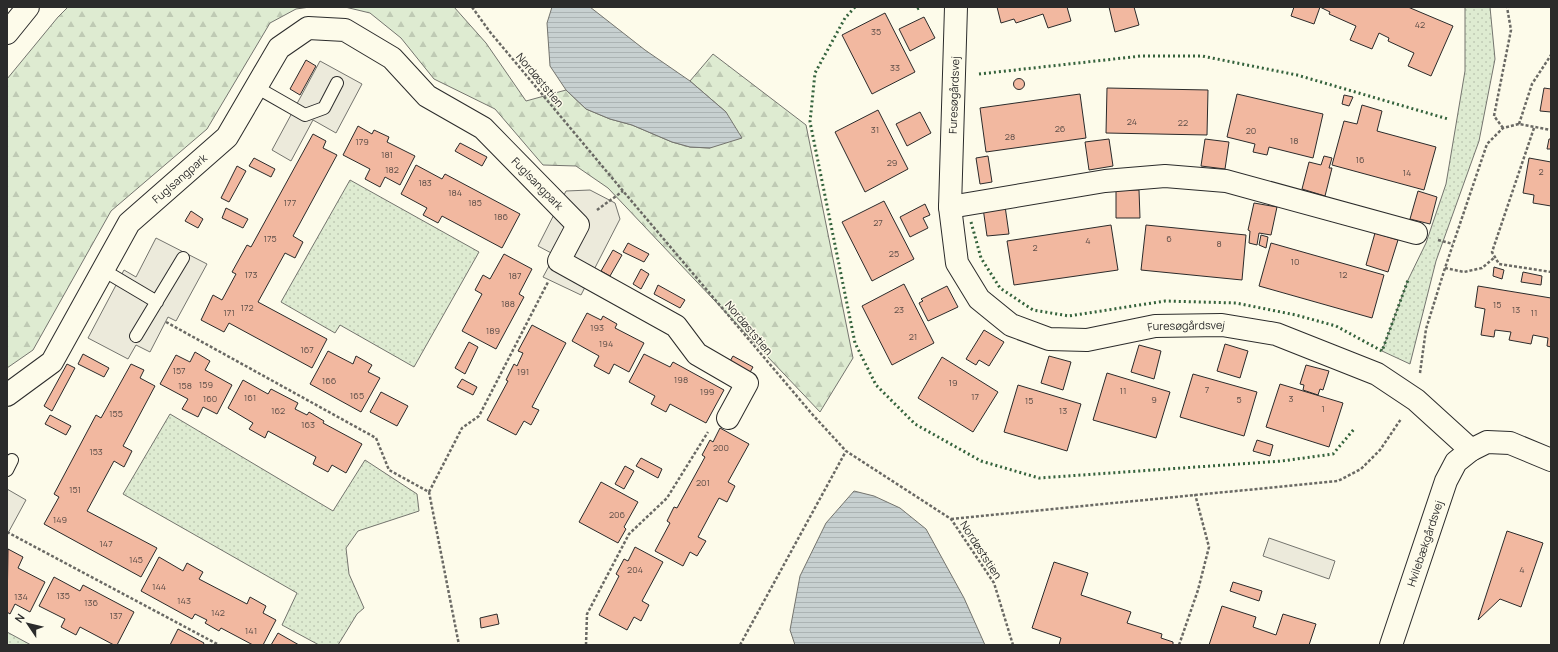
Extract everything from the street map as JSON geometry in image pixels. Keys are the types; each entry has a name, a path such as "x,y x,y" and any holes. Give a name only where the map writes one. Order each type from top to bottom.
{"street":[{"path":"7,33 28,7"},
{"name":"Furesøgårdsvej","path":"956,7 950,207 957,263 978,299 1011,325 1049,339 1087,340 1155,326 1222,325 1276,334 1377,374 1416,400 1471,450"},
{"name":"Fuglsangpark","path":"7,395 52,362 129,223 227,137 279,48 308,28 345,30 392,58 427,96 483,128 578,225"},
{"path":"950,207 1105,181 1165,176 1226,181 1416,233"},
{"path":"578,225 559,261 676,326 697,354 747,383 728,418"},
{"name":"Hvilebækgårdsvej","path":"1391,645 1446,481 1456,462 1471,450 1487,442 1510,443 1551,460"}],"lane":[{"path":"256,87 305,115 324,108 337,83"},
{"path":"136,336 183,258"},
{"path":"103,270 156,302"}],"path":[{"name":"Nordøststien","path":"472,7 490,32 623,191 812,414 846,451 951,518 994,583 1013,645"},
{"path":"1503,128 1494,116 1511,30 1507,7"},
{"path":"1519,124 1532,84 1551,55"},
{"path":"951,518 1338,481 1361,469 1380,450 1416,400 1426,329 1487,144 1503,128 1519,124 1551,130"},
{"path":"1534,128 1492,252 1499,264 1551,272"},
{"path":"578,225 623,191"},
{"path":"1445,268 1464,272 1482,268 1495,257"},
{"path":"459,645 429,492 462,428 479,416 559,261"},
{"path":"150,313 376,438 389,470 429,492"},
{"path":"586,645 587,614 629,534 667,498 711,427 728,418"},
{"path":"740,645 846,451"},
{"path":"1179,645 1198,590 1209,547 1195,494"},
{"path":"7,532 219,645"}],"green space":[{"path":"68,7 310,7 296,9 270,23 207,129 111,211 33,350 7,368 7,79"},
{"path":"345,7 454,7 486,43 526,101 566,90 586,109 610,119 632,125 672,142 690,147 710,148 726,112 690,81 713,54 806,125 853,358 820,412 608,188 576,166 543,165 495,109 434,79 401,38 370,13"},
{"path":"1465,7 1490,7 1495,59 1479,141 1436,261 1410,364 1382,351 1408,280 1426,243 1446,184 1465,71"},
{"path":"350,180 479,252 414,367 340,325 335,333 281,302"},
{"path":"170,414 333,511 365,460 417,494 419,511 358,531 346,548 349,574 364,608 357,614 338,645 319,645 282,625 297,593 123,494"},
{"path":"7,632 31,645 7,645"}],"shaded area":[{"path":"552,7 590,7 645,50 690,81 726,112 742,138 710,148 690,147 672,142 632,125 610,119 586,109 566,90 550,66 547,23"},
{"path":"320,61 362,84 336,133 313,120 291,161 272,150"},
{"path":"590,190 615,203 620,219 581,295 543,277 555,255 538,246 566,191"},
{"path":"156,238 207,264 176,321 168,317 150,352 136,345 128,359 88,338 124,270 136,277"},
{"path":"7,489 26,500 7,535"},
{"path":"854,491 874,496 900,508 926,529 964,598 985,645 795,645 790,630 800,576 826,523"},
{"path":"1269,538 1335,561 1329,579 1263,556"}],"building":[{"path":"997,7 1067,7 1071,21 1048,28 1043,14 1016,23 1014,19 1001,23"},
{"path":"1109,7 1134,7 1139,25 1115,32"},
{"path":"1294,7 1320,7 1314,24 1291,16"},
{"path":"1320,7 1408,7 1453,26 1431,76 1408,66 1414,53 1388,41 1389,38 1379,33 1372,49 1350,40 1356,26 1329,14 1330,12"},
{"path":"885,13 915,72 872,94 842,35"},
{"path":"924,17 935,38 910,51 899,29"},
{"path":"306,60 316,66 300,95 290,89"},
{"path":"1019,78 1023,80 1025,84 1023,88 1019,90 1015,88 1013,84 1015,80"},
{"path":"1107,88 1208,90 1207,135 1106,133"},
{"path":"1544,88 1551,89 1551,112 1540,111"},
{"path":"1080,94 1086,138 986,152 980,108"},
{"path":"1237,94 1323,114 1313,158 1269,147 1267,155 1253,152 1255,144 1227,137"},
{"path":"1344,95 1353,97 1349,106 1342,104"},
{"path":"1362,105 1382,111 1377,131 1436,147 1424,190 1332,165 1344,121 1357,124"},
{"path":"878,110 908,169 865,192 835,132"},
{"path":"920,112 931,133 907,146 896,124"},
{"path":"358,126 372,134 374,130 389,137 387,142 415,156 400,185 385,177 380,187 365,179 370,169 343,155"},
{"path":"313,134 326,141 323,148 337,155 293,236 303,242 295,258 285,253 258,302 327,339 312,368 229,323 224,332 201,320 213,295 222,300 236,274 232,272 247,245 251,247"},
{"path":"1109,139 1113,166 1089,170 1085,142"},
{"path":"1205,139 1229,142 1225,169 1201,166"},
{"path":"1549,139 1551,139 1551,149 1547,149"},
{"path":"460,143 487,157 482,166 455,151"},
{"path":"988,156 992,182 980,184 976,158"},
{"path":"1324,156 1332,158 1329,168 1332,168 1325,196 1302,189 1309,162 1321,165"},
{"path":"254,158 275,169 271,177 249,166"},
{"path":"1529,158 1551,162 1551,206 1533,203 1534,195 1523,193"},
{"path":"416,165 442,179 445,174 520,214 502,248 442,216 438,223 423,215 427,208 401,194"},
{"path":"237,166 246,171 229,202 221,198"},
{"path":"1116,190 1139,190 1140,218 1116,218"},
{"path":"1418,191 1437,197 1430,224 1410,219"},
{"path":"884,201 914,259 872,281 842,222"},
{"path":"1254,203 1277,207 1271,235 1259,233 1257,245 1249,243 1250,231 1248,230"},
{"path":"925,204 930,215 923,218 928,228 910,237 900,217"},
{"path":"1005,206 1009,234 987,236 983,208"},
{"path":"226,208 248,219 243,228 222,218"},
{"path":"191,211 203,219 198,228 185,221"},
{"path":"1111,225 1118,270 1014,285 1007,241"},
{"path":"1146,225 1246,235 1242,280 1141,270"},
{"path":"1375,233 1398,240 1388,272 1366,265"},
{"path":"1261,235 1268,237 1266,248 1259,245"},
{"path":"628,243 649,254 644,262 623,252"},
{"path":"1271,243 1384,275 1372,318 1259,286"},
{"path":"613,250 622,255 610,276 601,271"},
{"path":"504,254 532,269 519,294 524,297 496,349 462,331 482,294 475,290 483,275 490,279"},
{"path":"1494,267 1504,270 1502,279 1493,276"},
{"path":"641,269 649,274 641,289 633,284"},
{"path":"1523,272 1542,276 1541,285 1521,282"},
{"path":"904,284 934,343 892,365 862,306"},
{"path":"658,285 685,300 680,308 654,294"},
{"path":"947,286 958,307 928,321 919,303 923,301 921,299"},
{"path":"1478,286 1551,298 1551,347 1547,346 1548,338 1533,335 1531,344 1509,340 1511,332 1495,330 1494,337 1481,335 1485,309 1475,307"},
{"path":"587,313 601,320 603,316 617,324 615,328 644,343 629,372 614,364 609,374 594,366 599,356 572,341"},
{"path":"532,325 566,343 532,407 539,410 531,425 524,421 516,435 487,420 508,381 506,380 514,364 517,366 523,353 518,351"},
{"path":"984,330 1004,342 989,366 979,360 976,365 966,359"},
{"path":"469,342 478,347 465,374 455,368"},
{"path":"1225,344 1248,351 1240,378 1217,371"},
{"path":"1139,345 1161,351 1154,379 1131,372"},
{"path":"328,351 353,364 356,356 372,365 368,372 380,378 361,412 310,384"},
{"path":"195,352 210,361 205,370 232,385 217,414 203,407 198,417 182,409 188,399 160,384 176,355 190,362"},
{"path":"83,354 109,368 104,377 78,364"},
{"path":"644,354 670,367 673,362 724,390 706,423 670,404 666,412 651,404 655,396 629,382"},
{"path":"733,356 753,367 749,374 729,363"},
{"path":"1049,356 1071,362 1063,390 1041,383"},
{"path":"942,357 998,392 973,432 918,398"},
{"path":"67,364 75,368 52,411 44,406"},
{"path":"131,364 144,370 140,378 155,386 123,446 132,451 124,467 114,461 87,511 157,548 141,577 44,524 59,497 54,494 96,415 101,418"},
{"path":"1306,365 1329,371 1323,390 1320,389 1318,395 1303,390 1304,385 1300,384"},
{"path":"1107,373 1170,392 1156,438 1093,420"},
{"path":"1193,374 1257,392 1244,436 1180,417"},
{"path":"462,379 477,387 473,395 457,387"},
{"path":"243,380 268,394 271,389 298,403 295,409 307,415 309,412 324,421 323,423 362,444 346,473 332,465 328,472 313,464 316,457 268,431 265,438 249,429 253,423 228,408"},
{"path":"1280,384 1343,403 1329,447 1266,427"},
{"path":"1018,385 1081,404 1067,451 1004,432"},
{"path":"381,392 408,406 397,426 370,412"},
{"path":"50,415 71,426 66,435 45,424"},
{"path":"720,428 749,444 728,482 735,486 727,502 719,498 698,537 706,541 697,556 690,552 683,566 655,551 670,523 667,521 674,507 677,508 705,457 702,455 710,440 713,442"},
{"path":"1257,440 1273,445 1270,456 1253,451"},
{"path":"641,458 662,469 658,478 636,466"},
{"path":"625,466 634,471 624,489 615,484"},
{"path":"601,482 638,502 624,527 626,529 618,543 579,522"},
{"path":"1507,531 1543,543 1521,607 1500,599 1478,620"},
{"path":"635,547 663,562 642,601 649,605 641,621 634,617 627,630 599,615 619,576 616,574 624,559 628,561"},
{"path":"8,549 23,557 18,568 45,582 30,612 15,604 10,614 7,612"},
{"path":"159,557 183,571 187,563 203,572 199,579 247,604 250,597 266,606 263,613 276,620 263,645 253,645 221,628 219,631 205,623 207,620 195,614 192,619 141,591"},
{"path":"1054,562 1088,573 1081,595 1131,612 1127,623 1162,634 1161,638 1173,642 1173,645 1059,645 1061,638 1032,628"},
{"path":"54,577 80,591 83,585 134,612 117,645 114,645 80,627 76,635 61,627 65,619 39,606"},
{"path":"1233,582 1262,591 1259,601 1230,591"},
{"path":"1222,606 1256,617 1253,627 1276,635 1283,614 1316,624 1309,645 1209,645"},
{"path":"497,614 499,624 481,628 480,618"},
{"path":"178,629 204,643 203,645 170,645"},
{"path":"278,633 299,645 271,645"}],"hedge":[{"path":"855,7 845,18 815,73 810,122 855,343 876,385 915,424 981,461 1039,478 1282,461 1333,454 1355,428"},
{"path":"917,9 921,7"},
{"path":"979,74 1141,56 1202,56 1297,75 1448,119"},
{"path":"971,222 981,258 1000,288 1033,310 1069,316 1165,301 1236,303 1296,315 1336,326 1382,351 1408,280"}]}
